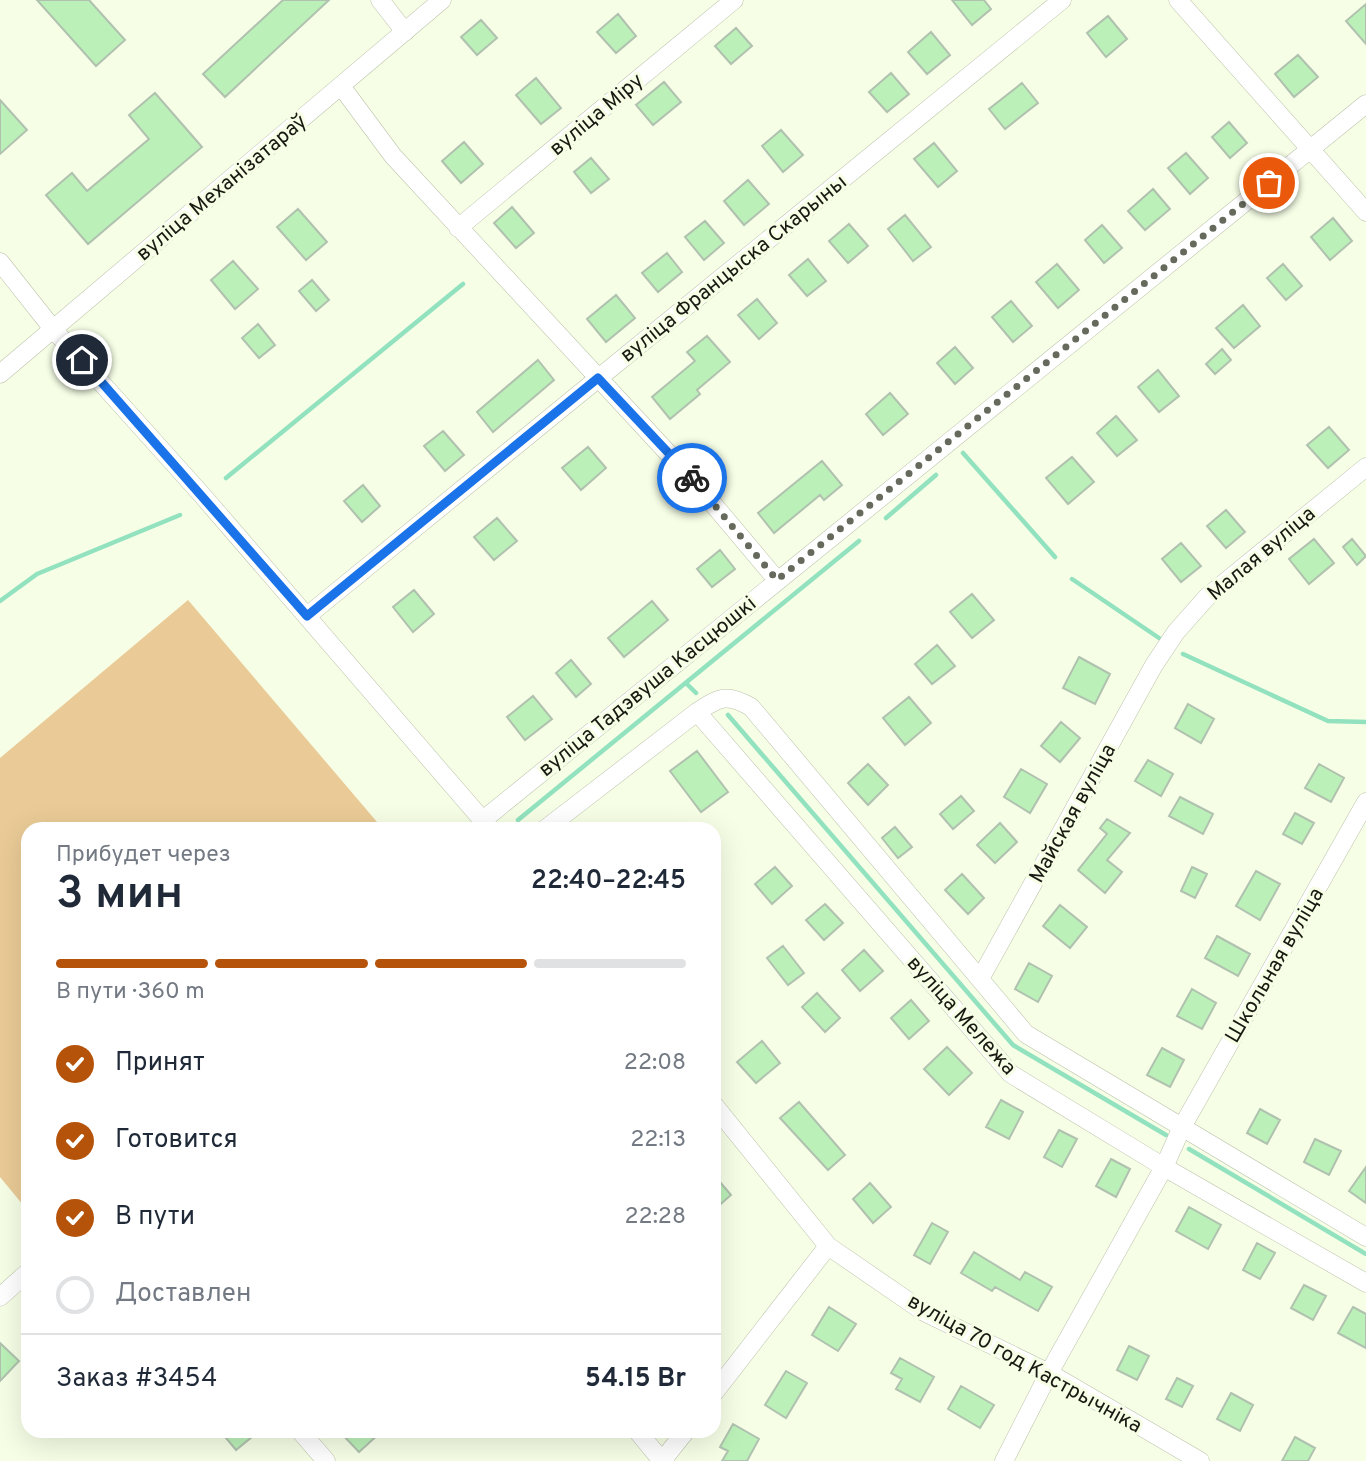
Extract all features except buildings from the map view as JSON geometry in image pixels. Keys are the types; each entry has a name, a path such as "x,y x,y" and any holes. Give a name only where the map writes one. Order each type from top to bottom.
{"street":[{"path":"380,0 405,32"},
{"name":"вуліца Механізатараў","path":"0,374 442,0"},
{"name":"вуліца Міру","path":"458,228 734,0"},
{"name":"вуліца Францыска Скарыны","path":"307,616 1062,0"},
{"path":"1178,0 1366,212"},
{"path":"341,86 393,156 692,479 777,580"},
{"name":"вуліца Тадэвуша Касцюшкі","path":"490,822 777,580 1366,104"},
{"path":"0,262 53,329 307,616 483,822"},
{"name":"Малая вуліца","path":"1166,649 1176,632 1207,597 1366,467"},
{"name":"Майская вуліца","path":"980,979 1154,665 1166,649"},
{"path":"554,822 712,702 729,697 751,708 1026,1034 1366,1237"},
{"name":"вуліца Мележа","path":"697,712 1011,1074 1164,1167 1366,1283"},
{"name":"Школьная вуліца","path":"1004,1461 1049,1373 1164,1167 1182,1127 1366,802"},
{"name":"вуліца 70 год Кастрычніка","path":"721,1114 828,1246 923,1312 1049,1373 1200,1461"},
{"path":"721,1384 828,1246"},
{"path":"0,1297 21,1278"},
{"path":"306,1438 326,1461"},
{"path":"643,1438 662,1461 680,1438"}],"shaded area":[{"path":"188,600 377,822 21,822 21,1202 0,1177 0,758"}],"waterway":[{"path":"226,478 463,284"},
{"path":"963,453 1055,557"},
{"path":"886,518 936,475"},
{"path":"0,601 37,574 180,515"},
{"path":"518,820 859,541"},
{"path":"1072,579 1159,638"},
{"path":"1183,654 1328,721 1366,722"},
{"path":"686,683 696,693"},
{"path":"728,715 1013,1045 1166,1135"},
{"path":"1189,1149 1366,1254"}],"way so far":[{"path":"692,478 777,580 1269,183"}],"route":[{"path":"82,360 307,616 598,378 692,478"}]}
